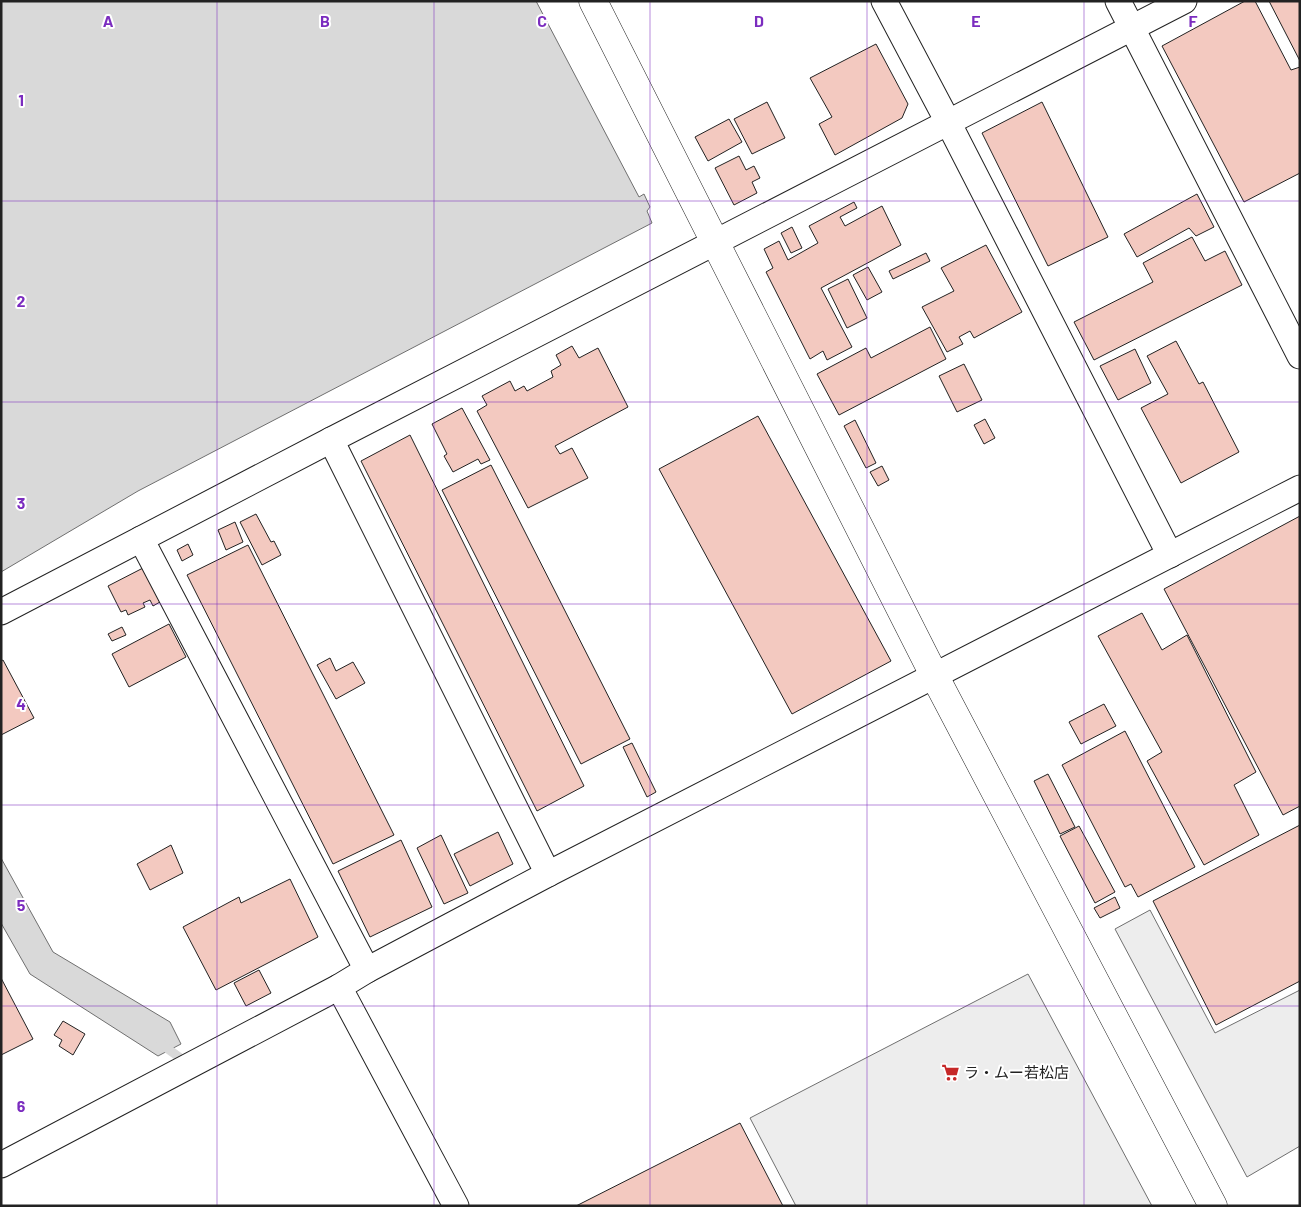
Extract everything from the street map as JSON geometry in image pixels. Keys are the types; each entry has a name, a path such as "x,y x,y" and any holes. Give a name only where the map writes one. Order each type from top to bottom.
{"street":[{"path":"593,1 934,675 1213,1206"},
{"path":"884,1 1170,555"},
{"path":"1118,1 1300,356"},
{"path":"1,612 1184,1"},
{"path":"331,440 548,874"},
{"path":"1,1165 339,987 367,970 548,874 1300,488"},
{"path":"141,539 367,970"},
{"path":"339,987 456,1206"}],"shaded area":[{"path":"1,1 536,1 639,197 644,194 650,207 647,211 652,223 138,491 1,572"},
{"path":"1,858 53,952 170,1022 181,1044 158,1056 30,974 1,923"},
{"path":"1150,910 1215,1033 1300,990 1300,1146 1247,1177 1115,929"},
{"name":"ラ・ムー若松店","path":"1028,974 1152,1206 796,1206 750,1118"}],"building":[{"path":"1245,1 1255,1 1291,70 1300,67 1300,173 1244,202 1162,46"},
{"path":"1269,1 1300,1 1300,61"},
{"path":"876,44 908,104 902,118 835,155 819,124 832,117 810,78"},
{"path":"767,102 785,138 752,154 734,119"},
{"path":"1042,102 1108,237 1048,266 982,133"},
{"path":"729,119 742,142 708,161 695,137"},
{"path":"739,156 746,170 754,166 760,178 752,182 757,193 734,205 715,168"},
{"path":"1197,194 1214,227 1196,236 1189,228 1137,257 1124,234"},
{"path":"854,202 857,208 840,217 845,226 882,206 901,245 821,288 852,347 827,360 823,351 810,359 766,272 773,268 764,249 779,241 788,260 818,243 809,226"},
{"path":"792,227 802,248 791,253 781,233"},
{"path":"1192,237 1205,261 1225,251 1242,285 1094,360 1074,322 1153,282 1143,263"},
{"path":"986,245 1022,312 974,338 970,331 959,337 963,344 947,352 922,307 954,291 941,268"},
{"path":"926,253 930,261 893,279 889,271"},
{"path":"868,267 882,292 867,300 853,275"},
{"path":"848,279 867,318 847,328 828,289"},
{"path":"930,327 946,359 839,415 817,374 866,348 871,358"},
{"path":"1176,341 1199,384 1203,382 1239,452 1181,483 1141,408 1168,394 1147,356"},
{"path":"572,346 579,358 598,348 628,407 555,446 560,454 572,448 588,478 528,508 477,411 487,405 482,396 510,381 515,391 524,386 527,391 553,377 551,371 561,365 556,355"},
{"path":"1135,349 1151,383 1118,400 1100,366"},
{"path":"964,364 982,400 957,412 939,376"},
{"path":"462,408 490,460 481,464 478,459 453,472 444,456 447,454 432,424"},
{"path":"758,416 891,661 792,714 659,469"},
{"path":"985,419 995,438 984,444 974,425"},
{"path":"855,420 876,463 866,468 844,426"},
{"path":"410,435 584,786 537,811 361,461"},
{"path":"491,465 630,739 581,764 442,490"},
{"path":"882,466 889,480 878,486 870,472"},
{"path":"256,514 271,542 274,541 281,555 262,565 240,522"},
{"path":"1300,516 1300,806 1283,815 1164,589"},
{"path":"235,522 243,542 226,550 218,530"},
{"path":"188,544 193,555 182,561 177,550"},
{"path":"248,545 394,835 333,864 187,575"},
{"path":"143,568 160,602 153,606 150,600 143,603 145,607 128,615 126,610 121,612 108,586"},
{"path":"1142,613 1162,650 1187,635 1256,772 1234,785 1259,835 1204,865 1147,761 1162,752 1098,636"},
{"path":"169,624 186,657 129,687 112,654"},
{"path":"122,627 126,635 112,641 108,634"},
{"path":"330,658 336,671 353,662 365,683 336,699 317,665"},
{"path":"3,660 34,718 1,735 1,661"},
{"path":"1104,704 1116,726 1081,744 1069,722"},
{"path":"1125,731 1195,867 1138,897 1131,884 1125,887 1062,765"},
{"path":"632,743 656,792 647,797 623,747"},
{"path":"1048,774 1075,827 1060,834 1034,781"},
{"path":"1300,825 1300,981 1216,1025 1153,901"},
{"path":"1079,826 1115,892 1095,903 1060,836"},
{"path":"498,832 513,864 470,886 454,854"},
{"path":"441,835 468,893 444,904 417,848"},
{"path":"401,840 432,907 370,937 338,871"},
{"path":"171,845 183,873 150,890 137,864"},
{"path":"290,879 318,937 216,990 183,927 239,897 241,903"},
{"path":"1115,897 1120,908 1100,918 1094,908"},
{"path":"259,970 271,993 246,1006 234,983"},
{"path":"1,978 33,1039 1,1055"},
{"path":"63,1021 85,1034 73,1055 59,1046 62,1040 54,1035"},
{"path":"740,1123 783,1206 576,1206"}],"waterway":[{"path":"161,1044 179,1057"}],"place":[{"name":"ラ・ムー若松店","path":"950,1073"}]}
